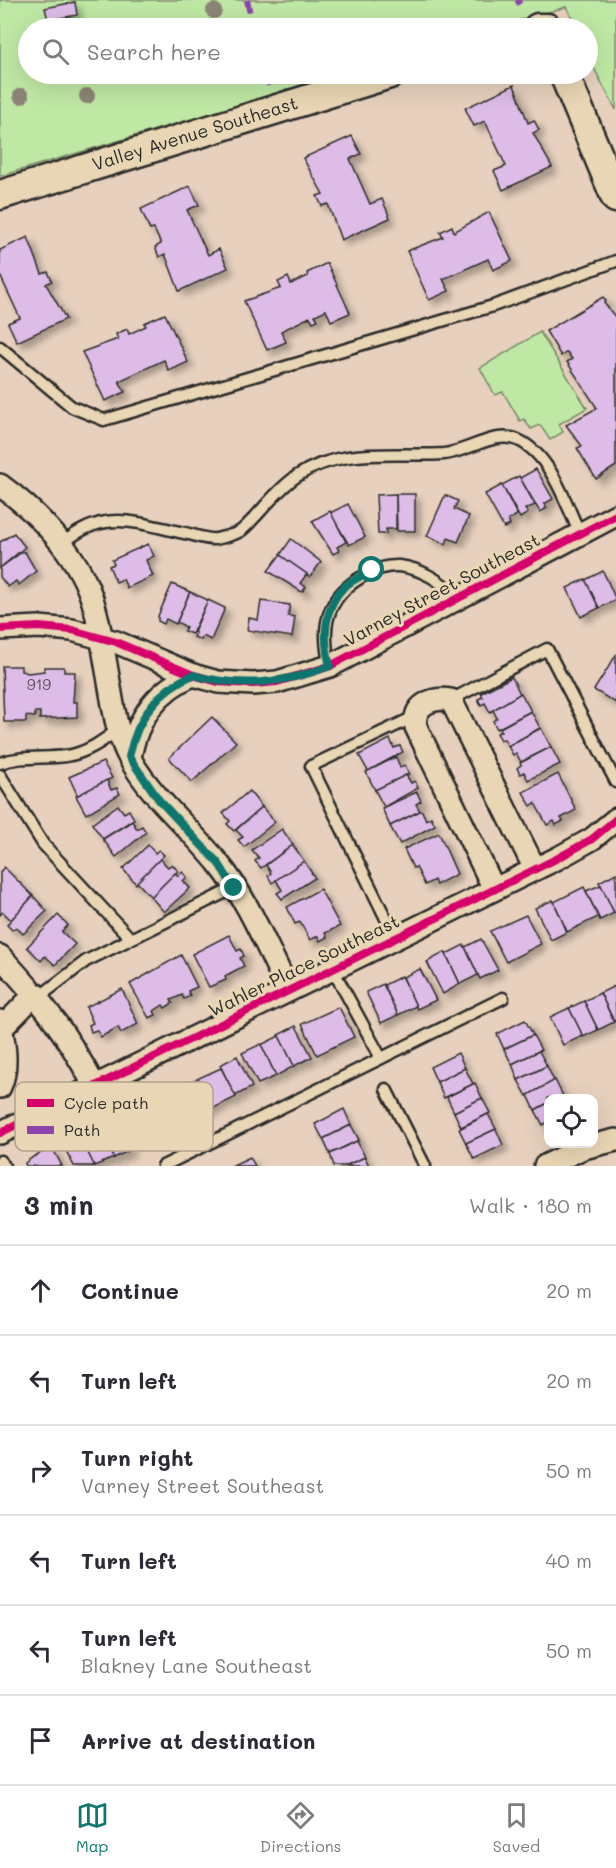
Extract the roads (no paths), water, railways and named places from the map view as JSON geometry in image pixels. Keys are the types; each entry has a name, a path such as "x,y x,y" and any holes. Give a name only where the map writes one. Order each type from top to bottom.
{"street":[{"name":"Valley Avenue Southeast","path":"0,195 358,84"},
{"path":"568,84 616,198"},
{"path":"0,485 19,499 61,545 79,570 92,596 120,728 129,757 159,800 219,864 288,989"},
{"name":"Varney Street Southeast","path":"0,629 55,628 101,637 193,675 218,682 253,684 308,675 330,666 616,515"},
{"path":"129,757 140,720 162,693 193,675"},
{"path":"494,889 416,727 414,717 418,709 428,701 451,700 535,869"},
{"name":"Wahler Place Southeast","path":"100,1082 535,869 592,839 616,819"},
{"path":"0,956 37,995 63,1028 92,1082"},
{"path":"0,1087 4,1079 5,1043 1,1024 37,995"},
{"name":"Wahler Place Southeast","path":"0,1133 15,1125"},
{"path":"545,1166 584,1148 616,1140"}],"lane":[{"path":"0,347 72,407 104,420 482,309 616,261"},
{"path":"61,545 78,530 96,523 127,520 213,539 240,532 263,505 298,476 331,460 368,454 445,454 508,437 525,444 542,461 580,534"},
{"path":"330,666 324,637 330,608 345,587 372,570 397,566 417,570 438,579 459,598"},
{"path":"451,700 547,650 616,782"},
{"path":"395,937 311,766 414,717"},
{"path":"0,763 11,759 79,753 100,744 120,728"},
{"path":"0,775 43,844 130,938"},
{"path":"37,995 86,961 234,888"},
{"path":"333,968 381,1058"},
{"path":"213,1141 503,998"},
{"path":"386,1089 425,1166"},
{"path":"163,1166 193,1151"},
{"path":"0,1161 4,1166"}]}
